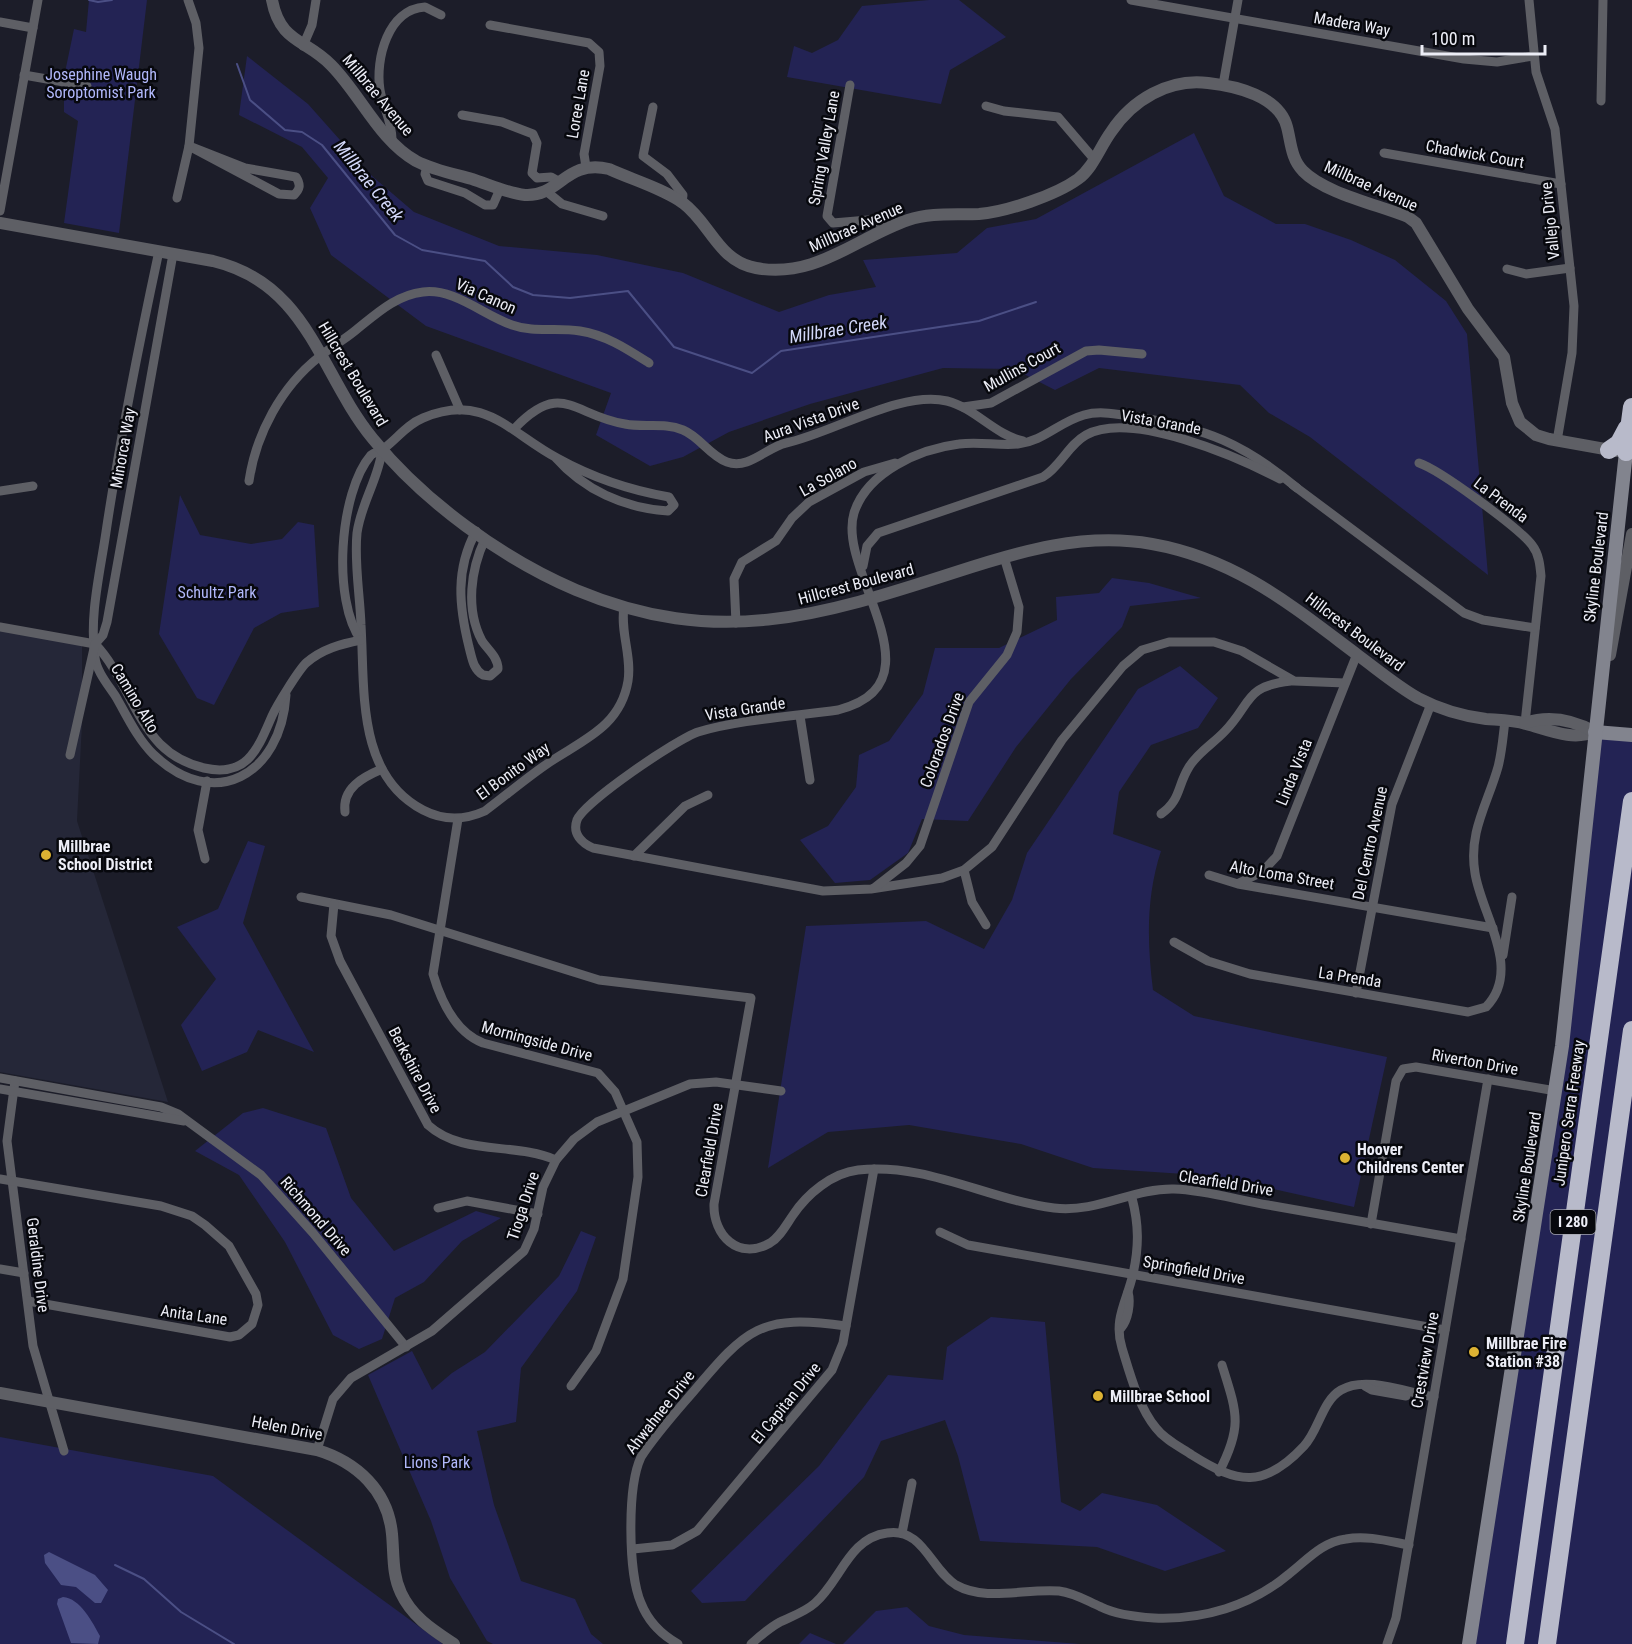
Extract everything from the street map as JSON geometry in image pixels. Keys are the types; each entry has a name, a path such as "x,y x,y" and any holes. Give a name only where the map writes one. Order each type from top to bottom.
{"highway":[{"path":"1622,452 1631,413"},
{"name":"Junipero Serra Freeway","path":"1515,1644 1632,801"},
{"name":"I 280","path":"1547,1644 1632,1029"}],"main road":[{"name":"Skyline Boulevard","path":"1469,1644 1556,1091 1595,732 1622,452"},
{"name":"Hillcrest Boulevard","path":"1595,732 1632,735"}],"street":[{"path":"0,211 38,0"},
{"path":"177,198 189,146 199,42 196,23 188,0"},
{"name":"Millbrae Avenue","path":"272,0 283,29 303,46 330,63 392,140 414,160 500,189 527,195 546,191 578,169 586,167 609,169 682,202 731,258 743,265 773,270 789,270 823,261 894,226 923,216 993,213 1078,179 1120,120 1159,89 1191,82 1223,85 1252,94 1282,114 1295,161 1310,177 1408,217 1416,223 1467,309 1504,357 1512,403 1520,422 1536,435 1557,441 1622,452"},
{"path":"303,46 312,26 316,0"},
{"name":"Madera Way","path":"1131,0 1480,62 1533,56"},
{"path":"1223,85 1238,0"},
{"name":"Vallejo Drive","path":"1529,0 1533,56 1540,86 1553,118 1574,306 1574,336 1557,441"},
{"path":"1601,101 1604,0"},
{"path":"392,140 378,77 382,52 395,24 409,10 425,6 441,15"},
{"path":"0,22 33,28"},
{"name":"Loree Lane","path":"490,25 589,43 599,52 600,66 584,154 586,167"},
{"path":"24,75 87,86"},
{"name":"Spring Valley Lane","path":"850,85 827,216 830,221 839,224 868,220 894,226"},
{"path":"986,106 1004,111 1058,117 1094,159"},
{"path":"652,107 643,156 672,180 683,195 682,202"},
{"path":"462,115 502,123 533,134 537,142 532,173 537,178 551,177 560,182"},
{"path":"189,146 245,168 296,177 300,183 299,190 294,195 279,194 189,146"},
{"name":"Chadwick Court","path":"1384,153 1561,184"},
{"path":"427,166 425,174 428,181 465,193 485,205 493,205 500,189"},
{"path":"546,191 562,204 603,216"},
{"name":"Hillcrest Boulevard","path":"0,223 230,266 262,281 289,304 350,408 382,450 411,480 480,535 552,579 624,607 680,619 736,623 793,618 872,600 1042,547 1090,540 1146,543 1188,551 1254,579 1397,685 1431,704 1473,717 1505,721 1525,723 1538,719 1562,720 1581,724 1595,732"},
{"name":"Minorca Way","path":"70,755 95,644 92,625 109,511 129,394 159,251"},
{"name":"Minorca Way","path":"95,644 103,635 107,622 173,254"},
{"path":"1507,269 1526,274 1570,268"},
{"name":"Via Canon","path":"249,482 256,449 272,414 288,388 321,355 402,297 437,292 514,326 594,333 621,345 650,363"},
{"name":"Mullins Court","path":"960,406 991,403 1086,351 1142,354"},
{"path":"436,356 460,410"},
{"name":"Aura Vista Drive","path":"514,428 543,405 567,403 625,425 656,424 683,430 727,462 738,464 756,458 773,447 808,438 909,400 937,399 960,406"},
{"name":"Mullins Court","path":"960,406 1012,438 1031,442"},
{"path":"382,450 399,434 423,418 460,410 489,415 514,428 555,457 611,484 669,497 674,505 668,511 658,510 606,496 575,477 555,457"},
{"path":"1031,442 1050,434 1074,419 1095,413 1164,422 1202,431 1240,446 1256,455 1297,488"},
{"name":"Vista Grande","path":"1345,683 1294,681 1242,651 1214,642 1169,642 1142,650 1123,666 1062,740 999,839 984,856 964,870 942,878 871,890 804,889 584,844 577,836 575,826 584,810 652,758 684,738 711,729 851,707 866,697 878,685 883,674 886,652 862,568 867,546 878,532 1043,477 1051,472 1077,441 1097,430 1123,428 1199,443 1235,456 1297,488 1464,613 1482,620 1536,628"},
{"name":"La Solano","path":"736,623 734,579 742,562 776,541 792,518 809,502 864,472 958,444 1031,442"},
{"name":"El Bonito Way","path":"382,450 380,464 363,502 357,533 361,640 370,736 382,769 390,783 413,805 428,813 458,819 485,811 532,774 590,738 608,724 621,705 629,678 622,626 624,607"},
{"path":"862,568 852,536 852,525 858,503 871,484 903,461"},
{"name":"La Prenda","path":"1419,462 1438,472 1532,545 1537,555 1541,576 1525,723"},
{"path":"0,491 33,486"},
{"name":"Skyline Boulevard","path":"1598,692 1604,685 1632,534"},
{"path":"480,535 472,592 474,618 480,637 498,663 498,669 490,676 483,675 474,666 460,606 463,566 480,535"},
{"name":"Colorados Drive","path":"871,890 906,863 920,846 969,702 1013,644 1019,620 1019,608 1004,557"},
{"path":"0,627 95,644"},
{"name":"Camino Alto","path":"95,644 108,659 153,736 170,753 196,766 221,769 247,760 260,747 272,716 298,672 329,648 361,640"},
{"name":"Camino Alto","path":"95,644 96,663 143,743 152,753 177,771 207,781 233,780 262,763 284,719 286,695"},
{"name":"Linda Vista","path":"1238,884 1262,872 1277,856 1357,654"},
{"path":"1161,814 1177,798 1194,759 1224,733 1252,694 1270,685 1294,681"},
{"name":"Del Centro Avenue","path":"1356,993 1392,804 1431,704"},
{"path":"800,716 810,780"},
{"name":"La Prenda","path":"1500,969 1500,953 1475,872 1474,838 1499,764 1505,721"},
{"path":"345,812 345,797 350,790 365,777 382,769"},
{"path":"205,859 198,830 207,781"},
{"path":"634,856 685,806 708,795"},
{"name":"Morningside Drive","path":"458,819 438,930 433,974 437,987 463,1032 483,1042 598,1074 615,1092 637,1142 639,1166 622,1279 596,1351 571,1386"},
{"path":"964,870 972,902 987,925"},
{"name":"Alto Loma Street","path":"1209,874 1238,884 1493,928"},
{"name":"Clearfield Drive","path":"301,897 391,915 599,980 751,998 714,1215 723,1237 733,1244 751,1248 771,1242 817,1189 843,1173 874,1169 921,1174 1052,1208 1084,1209 1160,1191 1180,1190 1461,1239"},
{"name":"La Prenda","path":"1174,942 1189,952 1229,969 1356,993 1477,1012 1493,1000 1512,897"},
{"name":"Berkshire Drive","path":"334,904 330,936 340,962 428,1125 437,1134 462,1144 525,1150 556,1160"},
{"name":"Riverton Drive","path":"1371,1224 1396,1081 1403,1069 1416,1066 1556,1091"},
{"name":"Richmond Drive","path":"0,1078 161,1107 186,1122 261,1175 313,1233 406,1347"},
{"name":"Crestview Drive","path":"1387,1644 1396,1618 1488,1079"},
{"name":"Geraldine Drive","path":"15,1081 6,1132 24,1273 35,1355 64,1451"},
{"name":"Tioga Drive","path":"317,1450 327,1412 342,1387 362,1371 406,1347 442,1323 524,1251 530,1242 543,1187 556,1160 585,1130 690,1084 716,1082 781,1091"},
{"name":"Richmond Drive","path":"0,1089 186,1122"},
{"name":"El Capitan Drive","path":"633,1549 672,1545 692,1535 707,1522 832,1370 841,1350 874,1169"},
{"name":"Anita Lane","path":"0,1179 161,1206 192,1216 218,1234 228,1245 251,1283 258,1305 252,1324 239,1335 230,1336 28,1301"},
{"path":"1132,1198 1139,1230 1133,1275 1128,1292 1123,1298 1119,1322 1121,1346 1147,1415 1156,1430 1219,1472 1252,1479 1271,1472 1305,1446 1315,1432 1331,1398 1342,1389 1365,1386 1372,1390 1411,1397 1417,1394 1434,1397"},
{"path":"438,1208 467,1201 538,1214"},
{"name":"Springfield Drive","path":"940,1232 968,1245 1445,1330"},
{"path":"0,1269 24,1273"},
{"name":"Ahwahnee Drive","path":"678,1644 660,1631 641,1606 634,1579 631,1494 636,1467 641,1456 724,1355 754,1331 781,1322 808,1320 846,1326"},
{"path":"1219,1472 1235,1438 1237,1419 1222,1365"},
{"name":"Helen Drive","path":"0,1393 317,1450 348,1462 373,1485 389,1516 395,1574 402,1596 422,1622 454,1644"},
{"path":"902,1533 912,1483"},
{"path":"751,1644 768,1629 813,1605 824,1595 840,1574 853,1551 862,1542 888,1532 902,1533 922,1546 946,1578 971,1591 1060,1591 1075,1594 1115,1612 1154,1618 1193,1616 1243,1603 1273,1586 1321,1548 1334,1542 1360,1538 1409,1545"}],"shaded area":[{"path":"0,627 82,644 82,723 77,821 168,1102 0,1072"}],"green space":[{"name":"Josephine Waugh Soroptomist Park","path":"89,0 147,0 119,233 64,223 78,121 64,112 64,77 74,29 86,32"},
{"path":"929,0 959,0 1006,37 950,70 941,104 787,77 794,46 812,53 838,40 862,6"},
{"path":"247,56 308,104 372,176 414,212 499,246 597,255 683,273 779,312 829,295 876,287 863,260 957,253 987,228 1036,219 1194,133 1224,196 1276,224 1305,224 1351,240 1395,260 1446,301 1467,334 1488,575 1310,437 1269,413 1240,385 1099,368 1055,390 1014,369 943,368 810,404 729,432 683,457 650,466 596,435 611,393 426,326 331,255 310,208 328,178 302,147 239,115"},
{"name":"Schultz Park","path":"180,495 200,535 251,544 282,539 298,522 314,525 319,607 281,613 254,628 214,705 197,698 159,634"},
{"path":"1112,578 1149,583 1201,598 1130,606 1122,627 1071,679 1016,747 968,821 922,819 908,853 870,880 835,883 800,840 828,826 856,787 859,755 889,741 923,694 935,648 999,648 1057,620 1056,597 1099,593"},
{"path":"1180,666 1218,698 1198,728 1151,745 1119,792 1113,834 1161,851 1153,885 1149,920 1153,990 1194,1016 1387,1057 1354,1207 1215,1176 1093,1168 1021,1144 909,1125 828,1132 768,1168 806,926 926,921 984,949 1012,900 1027,853 1138,689"},
{"path":"1594,729 1632,735 1632,1644 1475,1644 1556,1091"},
{"path":"248,841 265,846 243,923 314,1052 258,1030 247,1052 202,1071 181,1025 216,979 177,927 218,909"},
{"path":"263,1108 326,1128 351,1198 394,1251 476,1211 501,1218 462,1241 424,1282 395,1298 382,1339 359,1349 333,1335 285,1242 239,1175 195,1151 243,1113"},
{"name":"Lions Park","path":"581,1231 596,1237 577,1291 521,1368 516,1422 477,1431 494,1505 521,1581 575,1599 591,1634 603,1644 493,1644 487,1641 450,1578 431,1521 368,1375 412,1351 432,1390 452,1373 485,1352 559,1276"},
{"path":"991,1317 1045,1322 1061,1502 1080,1511 1102,1493 1157,1505 1226,1551 1165,1571 1097,1547 980,1541 958,1456 945,1420 881,1441 864,1477 745,1601 702,1603 691,1591 819,1466 888,1375 943,1380 947,1347"},
{"path":"0,1437 213,1476 443,1644 0,1644"},
{"path":"907,1607 929,1626 964,1635 1080,1644 843,1644 876,1611"},
{"path":"810,1633 836,1644 799,1644"}],"water":[{"path":"49,1552 95,1575 108,1590 101,1603 95,1603 76,1587 61,1585 45,1563 44,1555"},
{"path":"63,1597 75,1602 85,1612 100,1636 98,1644 71,1643 57,1604 58,1599"}],"waterway":[{"name":"Millbrae Creek","path":"89,0 98,2 112,0"},
{"name":"Millbrae Creek","path":"237,64 250,100 285,130 302,132 322,145 395,235 422,250 485,261 513,287 533,295 570,298 628,291 674,347 752,373 781,351 979,321 1036,302"},
{"path":"115,1565 144,1579 181,1612 234,1644"}],"place":[{"name":"Millbrae School District","path":"46,855"},
{"name":"Hoover Childrens Center","path":"1345,1158"},
{"name":"Millbrae Fire Station #38","path":"1474,1352"},
{"name":"Millbrae School","path":"1098,1396"}]}
